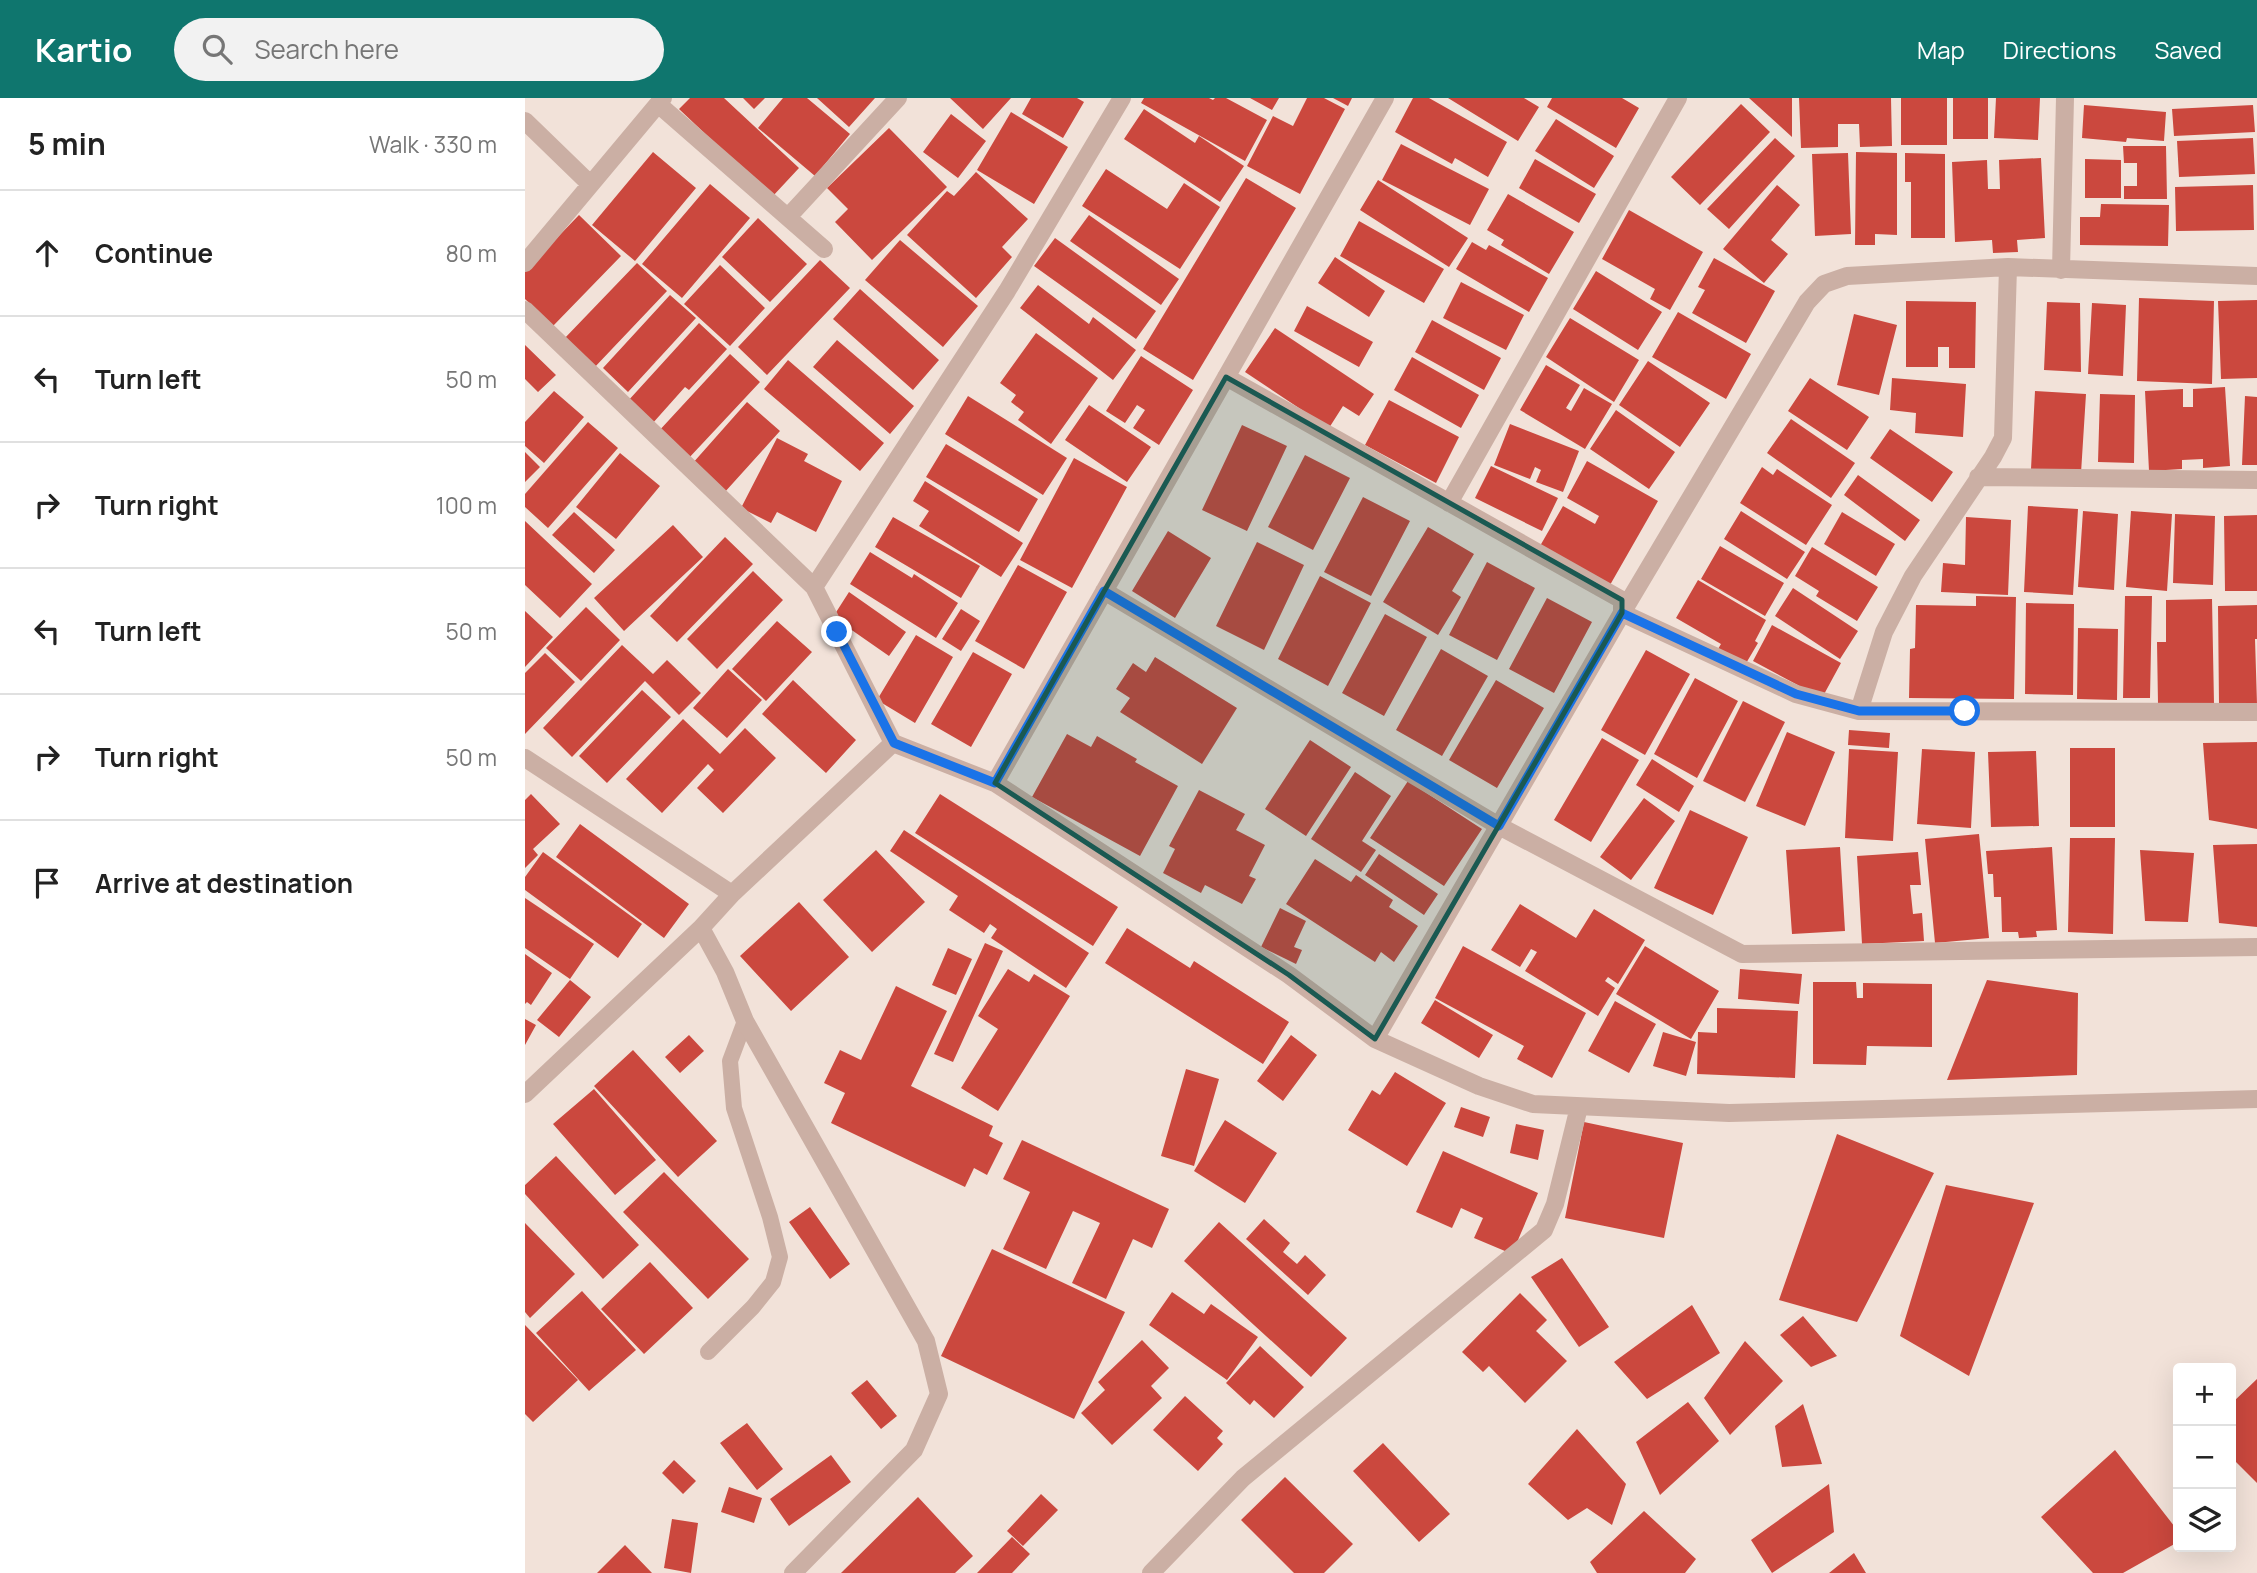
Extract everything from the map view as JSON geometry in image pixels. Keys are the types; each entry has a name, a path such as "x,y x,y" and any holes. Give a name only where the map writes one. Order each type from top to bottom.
{"street":[{"path":"788,217 898,98"},
{"path":"814,587 1007,291 1122,98"},
{"path":"995,783 1385,98"},
{"path":"1448,503 1678,98"},
{"path":"2061,270 2065,98"},
{"path":"525,262 661,101 824,249"},
{"path":"525,121 590,184"},
{"path":"1859,711 1884,632 1913,576 2003,439 2008,267"},
{"path":"1375,1039 1622,613 1807,302 1824,284 1847,276 2008,267 2257,276"},
{"path":"525,310 814,587 894,743 995,783 1289,975 1375,1039 1479,1086 1534,1104 1729,1113 2257,1099"},
{"path":"1226,377 1622,600 1622,613"},
{"path":"1978,477 2257,480"},
{"path":"1104,591 1499,826 1742,954 2257,947"},
{"path":"1622,613 1796,694 1859,711 2257,712"},
{"path":"525,1094 701,928 732,894 894,743"},
{"path":"525,758 732,894"},
{"path":"701,928 725,972 745,1021 926,1341 939,1394 914,1450 793,1573"},
{"path":"1151,1573 1244,1478 1545,1230 1555,1204 1579,1107"}],"lane":[{"path":"708,1352 753,1307 773,1282 780,1257 770,1217 734,1108 730,1061 745,1021"}],"highlighted area":[{"path":"1226,377 1622,600 1622,613 1375,1039 1289,975 995,783"}],"building":[{"path":"690,98 724,98 799,168 772,197 679,109"},
{"path":"743,98 765,98 754,109"},
{"path":"783,98 807,98 850,134 815,176 758,128"},
{"path":"817,98 875,98 849,127"},
{"path":"950,98 1011,98 983,129"},
{"path":"1031,98 1077,98 1084,102 1063,138 1022,114"},
{"path":"1144,98 1226,98 1267,120 1245,161 1141,103"},
{"path":"1250,98 1279,98 1272,110"},
{"path":"1307,98 1324,98 1345,109 1300,194 1247,166 1273,116 1293,126"},
{"path":"1333,98 1352,98 1348,106"},
{"path":"1413,98 1429,98 1507,142 1488,177 1455,158 1452,164 1395,132"},
{"path":"1448,98 1524,98 1539,107 1518,141"},
{"path":"1552,98 1622,98 1639,108 1616,148 1547,107"},
{"path":"1749,98 1792,98 1792,137"},
{"path":"1799,98 1891,98 1892,146 1860,147 1859,124 1838,124 1838,147 1801,148"},
{"path":"1901,98 1947,98 1947,145 1901,145"},
{"path":"1953,98 1988,98 1988,139 1953,139"},
{"path":"1996,98 2040,98 2038,140 1994,138"},
{"path":"1741,104 1770,132 1700,205 1671,177"},
{"path":"2084,105 2166,112 2164,141 2127,138 2126,142 2082,138"},
{"path":"2253,105 2255,132 2174,136 2172,109"},
{"path":"1144,109 1195,143 1199,136 1244,166 1220,202 1124,139"},
{"path":"1011,112 1068,147 1034,204 977,170"},
{"path":"951,114 986,141 958,178 923,152"},
{"path":"1556,119 1614,156 1594,188 1535,151"},
{"path":"889,128 947,187 872,260 835,222 848,209 827,188"},
{"path":"1775,138 1795,156 1729,229 1707,209"},
{"path":"2253,138 2255,174 2179,177 2177,141"},
{"path":"1401,144 1489,189 1470,225 1382,180"},
{"path":"2123,146 2166,146 2167,199 2124,199 2124,186 2137,186 2137,163 2124,163"},
{"path":"653,152 696,188 635,261 592,225"},
{"path":"1856,152 1897,153 1897,235 1875,234 1875,245 1855,245"},
{"path":"1848,153 1851,234 1815,236 1812,154"},
{"path":"1905,153 1945,154 1945,238 1911,238 1911,182 1905,182"},
{"path":"2041,158 2045,238 2017,240 2018,252 1993,253 1992,240 1955,242 1952,162 1987,160 1988,189 2000,189 1999,160"},
{"path":"1535,159 1596,194 1579,223 1519,188"},
{"path":"2085,159 2121,160 2121,198 2085,198"},
{"path":"1106,169 1167,209 1184,183 1220,207 1180,269 1082,206"},
{"path":"976,172 1028,219 1002,247 1012,257 976,298 907,235 947,191 954,196"},
{"path":"1246,178 1296,208 1193,380 1143,349"},
{"path":"1378,180 1468,238 1449,267 1360,210"},
{"path":"710,184 750,218 682,298 642,264"},
{"path":"1777,185 1800,205 1771,240 1788,254 1764,283 1723,249"},
{"path":"2253,185 2254,230 2176,231 2175,187"},
{"path":"1508,194 1574,232 1549,274 1501,245 1504,240 1487,230"},
{"path":"2101,204 2169,205 2168,246 2080,245 2080,217 2100,217"},
{"path":"1629,210 1703,252 1670,310 1650,299 1655,289 1602,259"},
{"path":"579,215 621,256 553,326 525,299 525,271"},
{"path":"1089,215 1179,279 1161,305 1070,241"},
{"path":"758,218 807,264 770,302 722,257"},
{"path":"1359,221 1444,269 1424,303 1340,256"},
{"path":"1055,238 1156,311 1136,339 1034,266"},
{"path":"900,240 978,306 943,347 865,280"},
{"path":"1472,242 1486,250 1489,245 1548,278 1529,312 1456,269"},
{"path":"1335,257 1385,291 1369,317 1318,283"},
{"path":"1714,258 1775,291 1746,343 1692,313 1705,290 1698,287"},
{"path":"820,260 850,288 767,375 738,347"},
{"path":"637,263 667,291 593,369 563,340"},
{"path":"720,265 765,308 730,346 684,304"},
{"path":"1596,271 1662,312 1638,350 1573,309"},
{"path":"1461,282 1524,315 1506,350 1443,318"},
{"path":"1038,285 1089,324 1093,317 1136,350 1113,380 1020,308"},
{"path":"860,289 939,360 913,390 833,319"},
{"path":"670,295 696,318 628,392 603,368"},
{"path":"2139,298 2214,301 2212,384 2137,381"},
{"path":"2257,300 2257,378 2221,379 2218,301"},
{"path":"1906,301 1976,302 1975,368 1949,368 1949,347 1938,347 1938,367 1906,367"},
{"path":"2047,302 2080,303 2081,372 2044,370"},
{"path":"2092,303 2126,305 2123,376 2088,374"},
{"path":"1307,306 1373,342 1359,367 1294,331"},
{"path":"1678,312 1751,354 1726,399 1652,357"},
{"path":"1854,314 1897,325 1879,395 1837,385"},
{"path":"1570,318 1639,360 1614,402 1546,357"},
{"path":"1432,320 1501,358 1484,390 1415,352"},
{"path":"699,323 727,349 689,390 685,387 652,424 627,402"},
{"path":"1275,328 1374,394 1359,416 1343,406 1329,428 1245,372"},
{"path":"1036,333 1098,378 1051,444 1018,420 1024,412 1011,402 1016,395 1000,383"},
{"path":"837,340 914,406 890,434 813,367"},
{"path":"525,345 556,375 538,392 525,379"},
{"path":"730,354 760,382 687,460 657,433"},
{"path":"1141,356 1193,390 1159,445 1133,428 1145,410 1137,405 1125,423 1106,411"},
{"path":"1412,357 1479,395 1461,428 1394,390"},
{"path":"788,360 884,443 860,471 764,389"},
{"path":"1648,361 1710,403 1680,447 1619,405"},
{"path":"1546,365 1580,385 1566,408 1571,411 1584,388 1612,404 1585,449 1520,410"},
{"path":"1810,378 1869,417 1847,450 1788,411"},
{"path":"1892,378 1966,384 1963,437 1915,433 1916,413 1890,410"},
{"path":"2225,387 2230,466 2203,468 2203,459 2182,460 2182,469 2149,471 2145,391 2183,389 2183,407 2193,407 2193,389"},
{"path":"554,391 584,417 544,463 525,446 525,422"},
{"path":"2035,391 2086,394 2081,473 2031,469"},
{"path":"2100,394 2135,395 2134,463 2098,462"},
{"path":"968,396 1067,458 1043,495 945,434"},
{"path":"2245,396 2257,397 2257,465 2242,465"},
{"path":"1389,400 1459,437 1436,483 1365,445"},
{"path":"747,402 780,431 724,493 692,464"},
{"path":"1089,405 1151,447 1127,482 1065,440"},
{"path":"1616,410 1675,452 1649,489 1590,449"},
{"path":"1791,419 1855,463 1831,498 1767,453"},
{"path":"588,422 618,448 548,528 525,507 525,494"},
{"path":"1510,424 1579,451 1563,492 1536,482 1541,470 1535,467 1530,479 1494,465"},
{"path":"1242,425 1287,446 1247,531 1202,510"},
{"path":"1890,429 1953,472 1932,502 1870,458"},
{"path":"777,438 808,454 804,461 842,481 816,532 777,512 771,523 741,508"},
{"path":"946,444 1038,499 1019,532 926,477"},
{"path":"525,452 540,467 525,482"},
{"path":"620,453 660,486 616,539 576,507"},
{"path":"1305,455 1350,478 1313,550 1268,527"},
{"path":"1074,458 1127,487 1072,588 1020,560"},
{"path":"1587,461 1658,501 1610,585 1540,546 1563,506 1595,524 1599,516 1567,498"},
{"path":"1491,466 1558,498 1542,531 1475,498"},
{"path":"1762,467 1773,475 1777,469 1832,505 1806,545 1740,503"},
{"path":"1858,475 1920,520 1905,541 1844,495"},
{"path":"925,481 1023,543 1001,577 919,526 929,511 913,501"},
{"path":"1363,497 1410,521 1371,596 1324,572"},
{"path":"2028,506 2078,509 2073,595 2024,592"},
{"path":"1741,511 1805,552 1787,579 1724,539"},
{"path":"2083,511 2118,514 2114,590 2078,587"},
{"path":"2131,511 2172,514 2167,591 2126,587"},
{"path":"574,512 615,550 594,573 552,535"},
{"path":"1842,512 1895,544 1876,576 1824,544"},
{"path":"2175,514 2215,516 2213,585 2173,583"},
{"path":"2257,515 2257,591 2225,591 2224,516"},
{"path":"893,517 980,566 961,598 875,547"},
{"path":"1966,517 2011,520 2008,595 1941,592 1943,563 1965,565"},
{"path":"525,521 592,584 560,618 525,585"},
{"path":"673,525 703,557 624,631 594,598"},
{"path":"1428,527 1474,554 1452,591 1461,597 1438,635 1383,602"},
{"path":"1168,531 1211,558 1175,618 1132,591"},
{"path":"725,537 753,564 677,642 650,616"},
{"path":"1257,542 1304,565 1264,650 1216,626"},
{"path":"1720,546 1784,583 1765,616 1701,579"},
{"path":"1812,547 1878,587 1857,621 1816,596 1819,591 1795,576"},
{"path":"870,552 912,578 914,574 958,603 936,638 850,584"},
{"path":"1487,562 1535,588 1497,660 1449,635"},
{"path":"1018,565 1067,592 1024,669 975,641"},
{"path":"753,571 783,600 717,669 687,639"},
{"path":"1320,576 1371,603 1328,686 1278,659"},
{"path":"1698,580 1766,620 1755,641 1758,643 1745,665 1718,649 1721,644 1676,618"},
{"path":"1793,588 1858,631 1840,659 1775,616"},
{"path":"849,592 906,632 889,656 833,617"},
{"path":"1976,596 2016,597 2014,699 1909,698 1910,649 1915,648 1916,605 1976,606"},
{"path":"2125,596 2152,596 2150,698 2123,698"},
{"path":"1547,598 1592,622 1554,693 1509,669"},
{"path":"2212,599 2214,704 2158,704 2157,642 2166,642 2166,600"},
{"path":"2026,603 2074,604 2073,695 2025,694"},
{"path":"2257,605 2257,704 2219,704 2218,606"},
{"path":"586,607 620,640 581,681 546,648"},
{"path":"961,609 980,621 961,651 942,639"},
{"path":"525,611 553,637 525,667"},
{"path":"1385,614 1427,637 1384,716 1342,693"},
{"path":"777,621 812,652 766,701 732,669"},
{"path":"1772,625 1841,663 1822,698 1753,661"},
{"path":"2078,628 2118,629 2117,700 2077,699"},
{"path":"916,635 953,657 915,723 877,700"},
{"path":"622,645 653,674 667,660 701,693 679,715 645,681 572,757 543,728"},
{"path":"1441,649 1488,676 1442,756 1396,730"},
{"path":"1646,650 1690,674 1645,755 1601,730"},
{"path":"973,652 1012,674 971,747 931,724"},
{"path":"545,653 575,682 525,734 525,673"},
{"path":"1155,657 1237,708 1202,764 1120,712 1130,698 1116,689 1133,663 1146,672"},
{"path":"728,669 762,700 727,738 693,708"},
{"path":"1695,678 1738,701 1697,778 1654,754"},
{"path":"793,680 856,740 826,773 762,714"},
{"path":"1496,680 1544,708 1497,788 1449,760"},
{"path":"642,690 671,717 607,783 579,756"},
{"path":"1743,701 1785,722 1745,802 1703,781"},
{"path":"683,719 720,754 745,728 776,758 723,813 697,788 714,770 708,764 662,813 626,779"},
{"path":"1849,730 1890,733 1889,748 1848,745"},
{"path":"1787,732 1835,752 1805,826 1756,806"},
{"path":"1067,734 1091,747 1097,736 1137,759 1135,762 1178,786 1140,856 1032,797"},
{"path":"1602,738 1639,760 1591,842 1554,820"},
{"path":"1310,740 1351,767 1306,836 1265,809"},
{"path":"2257,742 2257,829 2209,820 2203,743"},
{"path":"2070,748 2115,748 2115,827 2070,827"},
{"path":"1849,749 1898,752 1893,841 1845,838"},
{"path":"1922,749 1975,752 1971,828 1917,824"},
{"path":"2036,751 2039,826 1991,827 1988,752"},
{"path":"1652,759 1694,786 1679,812 1636,785"},
{"path":"1355,772 1391,796 1362,841 1376,850 1361,872 1311,839"},
{"path":"1408,781 1482,829 1444,886 1370,838"},
{"path":"1199,790 1245,814 1236,830 1265,845 1249,876 1256,879 1242,904 1205,885 1201,893 1163,873 1175,849 1169,846"},
{"path":"531,794 560,824 533,849 538,855 525,868 525,800"},
{"path":"940,794 1118,907 1093,946 915,833"},
{"path":"1644,798 1675,821 1631,880 1600,857"},
{"path":"1690,810 1748,837 1713,915 1654,888"},
{"path":"580,824 689,904 664,938 556,857"},
{"path":"904,830 1089,953 1066,988 991,938 997,929 990,924 984,933 949,910 958,896 890,851"},
{"path":"1979,834 1989,938 1935,943 1925,839"},
{"path":"2070,838 2115,838 2113,934 2068,932"},
{"path":"2257,844 2257,927 2219,923 2213,845"},
{"path":"1840,847 1845,931 1792,934 1786,850"},
{"path":"2052,847 2057,930 2036,931 2037,937 2019,938 2018,932 2002,932 2001,897 1994,897 1993,874 1988,874 1986,851"},
{"path":"876,850 925,902 872,952 823,900"},
{"path":"2140,850 2194,853 2188,922 2145,921"},
{"path":"543,852 642,924 618,958 525,890 525,877"},
{"path":"1918,852 1921,885 1910,885 1913,914 1922,913 1924,941 1862,944 1857,856"},
{"path":"1379,854 1438,894 1424,915 1365,875"},
{"path":"1315,859 1351,882 1356,875 1393,900 1389,907 1418,926 1394,962 1381,952 1375,962 1286,904"},
{"path":"525,898 594,944 570,979 525,948"},
{"path":"799,902 849,957 791,1011 740,956"},
{"path":"1520,904 1576,938 1594,909 1645,940 1618,984 1608,977 1605,981 1615,988 1598,1016 1525,971 1537,952 1531,949 1520,967 1491,950"},
{"path":"1280,908 1306,921 1294,947 1302,950 1296,964 1261,947"},
{"path":"1127,928 1190,968 1194,961 1289,1022 1263,1064 1105,963"},
{"path":"985,943 1003,951 953,1062 934,1054"},
{"path":"1463,946 1586,1013 1552,1078 1517,1059 1524,1046 1435,998"},
{"path":"1645,946 1719,991 1691,1039 1616,994"},
{"path":"948,948 972,959 956,995 932,985"},
{"path":"525,954 552,973 531,1005 527,1002 525,1004"},
{"path":"1008,969 1029,982 1034,974 1070,996 998,1111 961,1088 998,1029 978,1016"},
{"path":"1740,969 1802,974 1799,1004 1738,999"},
{"path":"570,980 591,997 559,1037 537,1020"},
{"path":"1987,980 2078,993 2077,1075 1947,1080"},
{"path":"1813,982 1856,982 1857,998 1863,998 1863,983 1932,984 1932,1047 1867,1046 1866,1065 1813,1064"},
{"path":"896,986 947,1011 911,1086 993,1126 989,1136 1003,1143 987,1175 974,1168 965,1187 831,1123 845,1093 824,1083 840,1050 861,1060"},
{"path":"1435,1000 1493,1035 1479,1058 1421,1023"},
{"path":"1615,1001 1656,1024 1629,1073 1588,1051"},
{"path":"1717,1008 1798,1011 1795,1078 1697,1074 1698,1032 1717,1033"},
{"path":"525,1019 536,1025 525,1045"},
{"path":"1663,1032 1696,1042 1686,1076 1653,1066"},
{"path":"689,1035 704,1051 680,1073 665,1057"},
{"path":"1291,1035 1317,1055 1283,1101 1257,1081"},
{"path":"633,1050 717,1141 678,1177 594,1086"},
{"path":"1186,1069 1219,1079 1194,1166 1161,1156"},
{"path":"1395,1072 1446,1103 1407,1166 1348,1130 1372,1090 1380,1095"},
{"path":"594,1089 656,1160 615,1195 553,1124"},
{"path":"1461,1107 1490,1117 1483,1137 1454,1127"},
{"path":"1225,1120 1277,1153 1245,1203 1194,1171"},
{"path":"1584,1122 1683,1143 1664,1238 1565,1218"},
{"path":"1516,1124 1544,1130 1538,1160 1510,1153"},
{"path":"1837,1134 1934,1173 1857,1322 1779,1300"},
{"path":"1022,1140 1169,1209 1152,1248 1133,1239 1106,1299 1072,1283 1100,1223 1073,1211 1046,1269 1003,1249 1030,1192 1003,1179"},
{"path":"1443,1151 1538,1193 1512,1254 1474,1238 1483,1218 1461,1208 1452,1228 1416,1212"},
{"path":"556,1156 639,1245 603,1279 525,1194 525,1185"},
{"path":"664,1172 749,1259 708,1299 623,1212"},
{"path":"1946,1185 2034,1203 1969,1376 1900,1336"},
{"path":"810,1207 850,1264 830,1279 789,1222"},
{"path":"1264,1219 1290,1243 1283,1252 1297,1264 1305,1255 1326,1275 1308,1295 1246,1239"},
{"path":"1219,1222 1347,1338 1311,1377 1184,1261"},
{"path":"525,1223 575,1274 530,1318 525,1312"},
{"path":"992,1249 1125,1312 1074,1419 941,1356"},
{"path":"1562,1258 1609,1327 1579,1347 1531,1277"},
{"path":"650,1262 693,1308 644,1354 601,1309"},
{"path":"582,1291 636,1350 589,1391 536,1333"},
{"path":"1172,1292 1204,1314 1211,1304 1258,1337 1227,1380 1149,1325"},
{"path":"1520,1293 1547,1320 1536,1331 1567,1361 1525,1403 1489,1366 1483,1372 1462,1352"},
{"path":"1692,1305 1720,1353 1647,1399 1614,1362"},
{"path":"1803,1316 1837,1356 1811,1367 1780,1335"},
{"path":"525,1325 578,1380 533,1422 525,1414"},
{"path":"1142,1340 1169,1368 1151,1386 1162,1398 1112,1445 1081,1413 1105,1390 1098,1382"},
{"path":"1745,1341 1783,1381 1730,1435 1704,1398"},
{"path":"1260,1346 1304,1387 1274,1418 1254,1400 1250,1405 1226,1383"},
{"path":"2257,1379 2257,1483 2236,1462 2236,1399"},
{"path":"867,1380 897,1416 881,1429 851,1393"},
{"path":"1185,1396 1223,1431 1217,1438 1223,1444 1198,1471 1153,1430"},
{"path":"1688,1402 1719,1441 1660,1495 1636,1442"},
{"path":"1803,1404 1822,1464 1782,1467 1775,1426"},
{"path":"747,1423 783,1469 757,1490 720,1443"},
{"path":"1577,1429 1626,1484 1612,1525 1587,1508 1568,1520 1528,1484"},
{"path":"1383,1443 1450,1514 1419,1542 1353,1471"},
{"path":"2115,1450 2173,1525 2173,1545 2123,1573 2093,1573 2041,1517"},
{"path":"831,1455 851,1482 789,1526 770,1499"},
{"path":"674,1460 696,1481 683,1494 662,1473"},
{"path":"1285,1477 1353,1544 1324,1573 1294,1573 1241,1520"},
{"path":"1829,1484 1834,1532 1772,1573 1751,1540"},
{"path":"729,1487 762,1498 754,1523 721,1512"},
{"path":"1041,1494 1058,1510 1023,1546 1007,1531"},
{"path":"918,1497 973,1556 955,1573 841,1573"},
{"path":"1644,1511 1696,1559 1685,1573 1597,1573 1590,1562"},
{"path":"672,1519 698,1523 691,1573 664,1568"},
{"path":"1012,1537 1030,1554 1012,1573 977,1573"},
{"path":"625,1545 652,1573 597,1573"},
{"path":"1854,1553 1866,1573 1829,1573"}],"route":[{"path":"837,632 894,743 995,783 1104,591 1499,826 1622,613 1796,694 1859,711 1965,711"}]}
